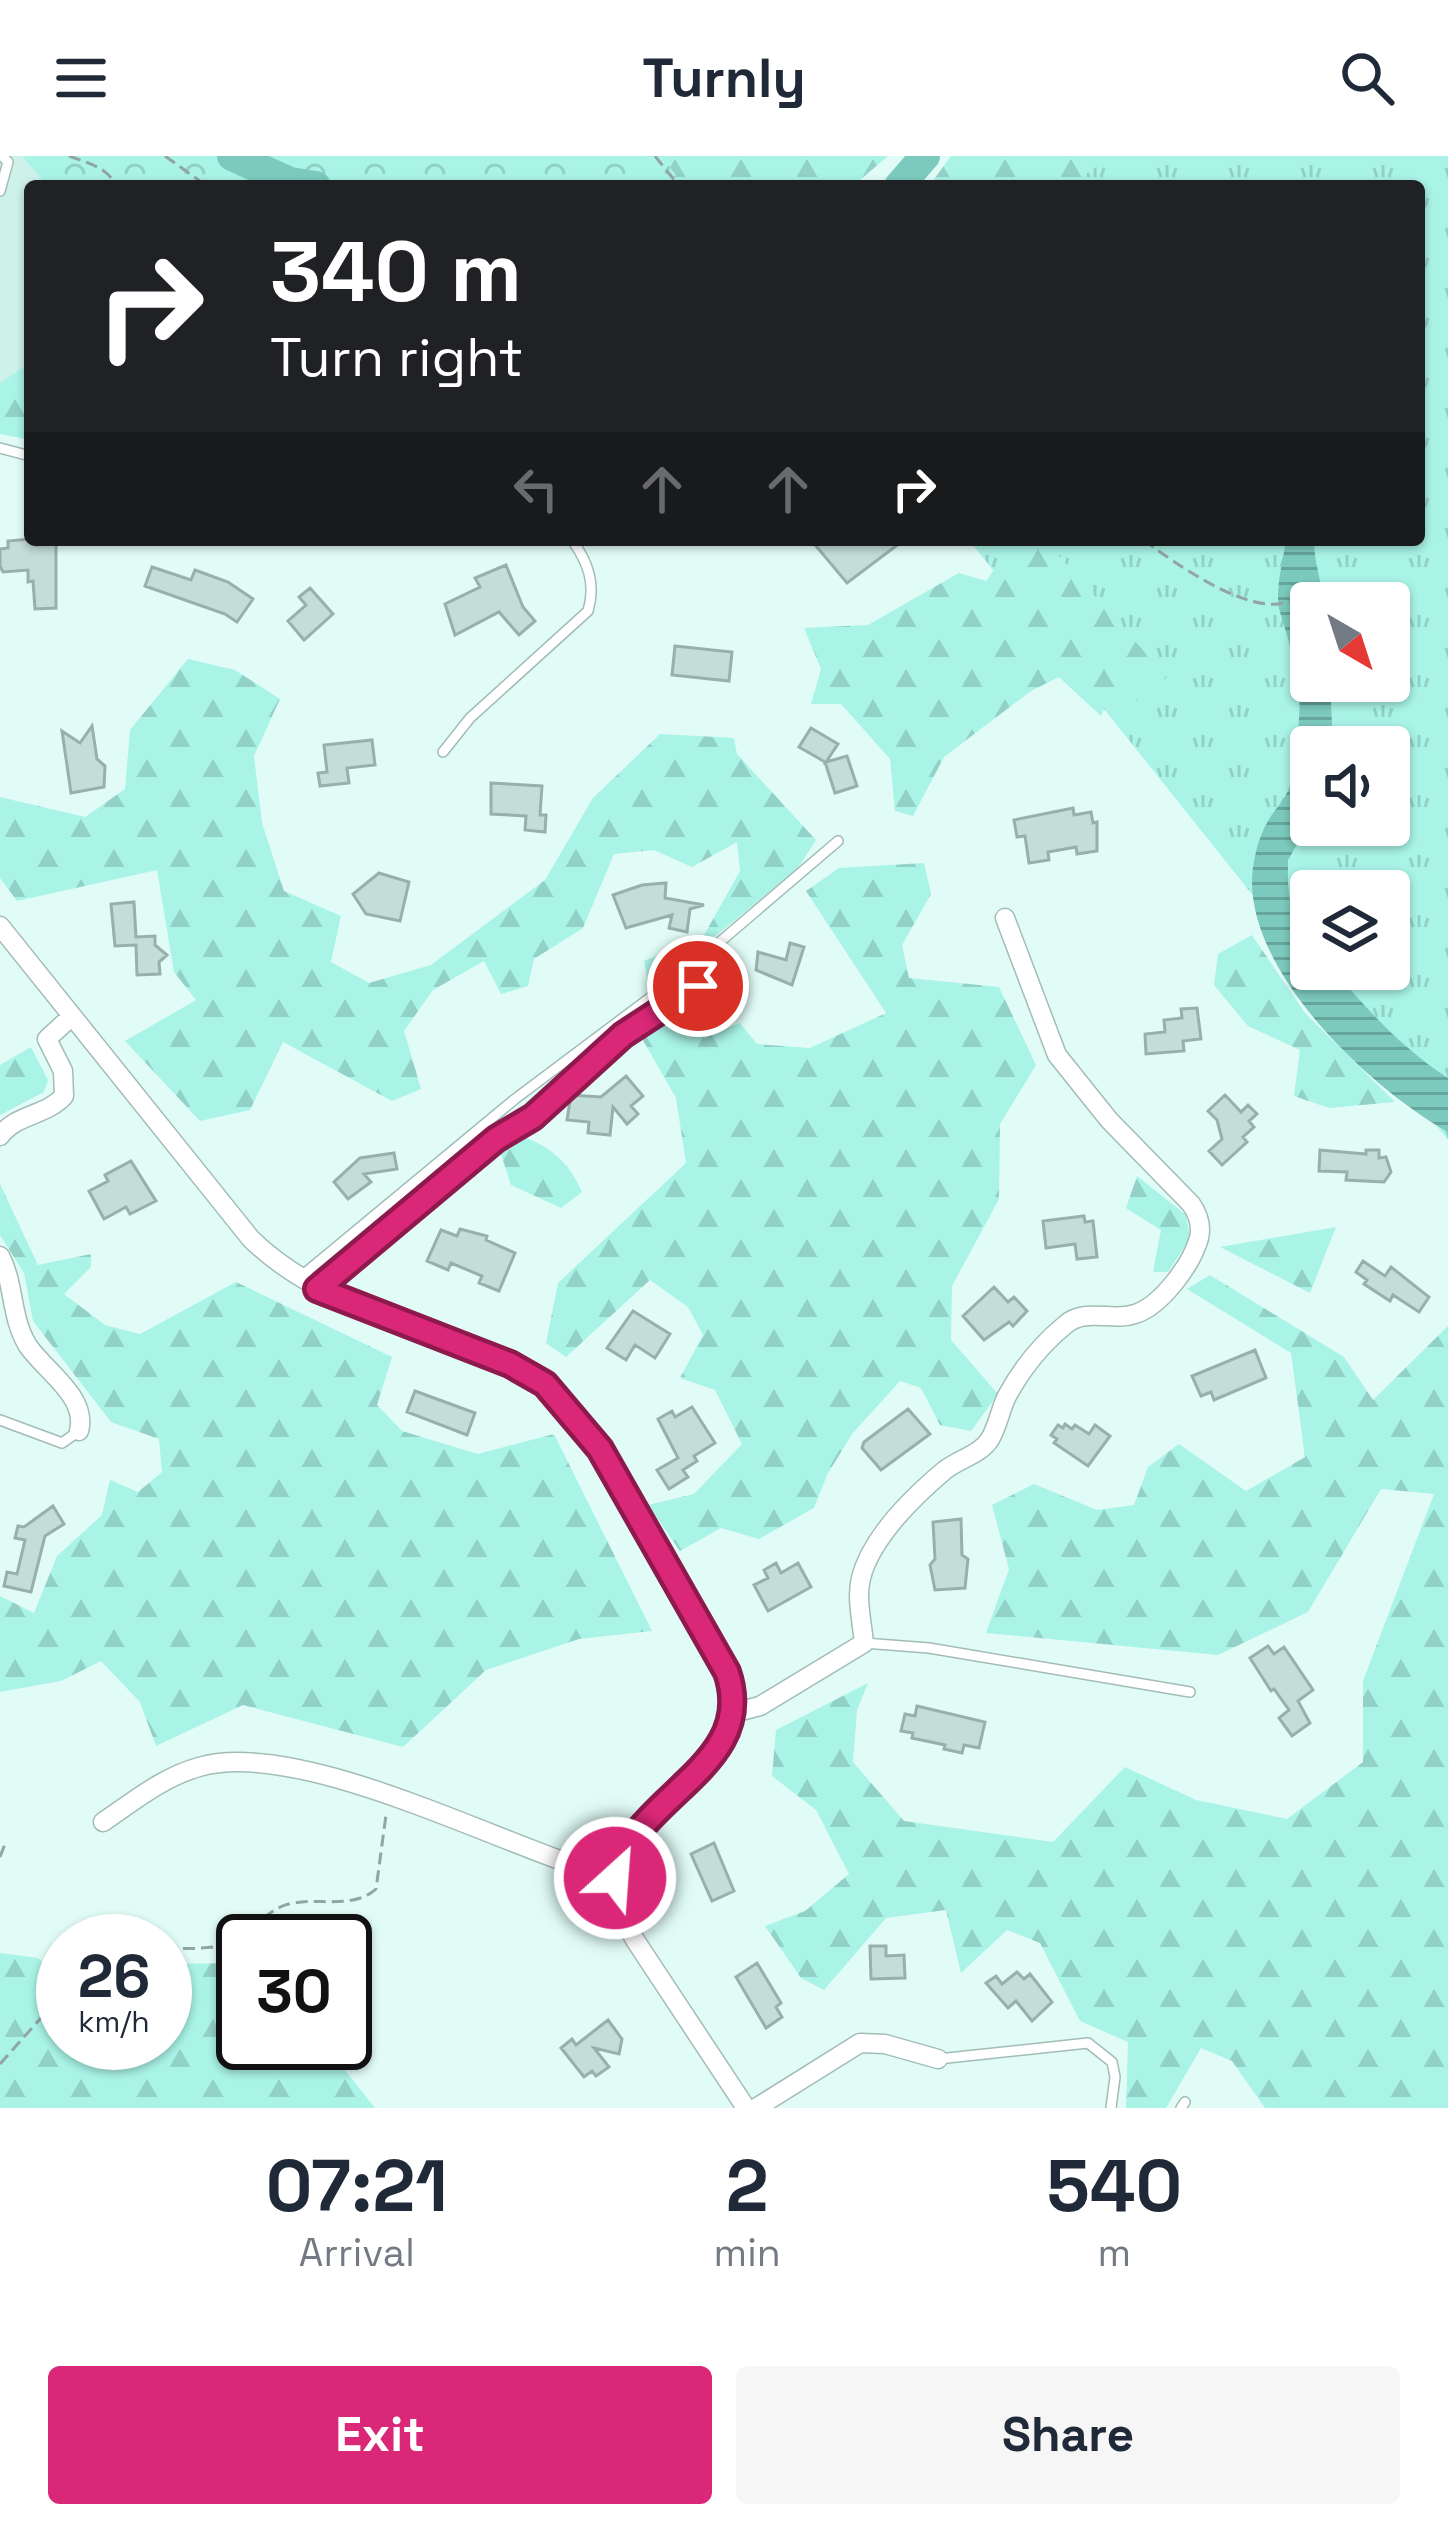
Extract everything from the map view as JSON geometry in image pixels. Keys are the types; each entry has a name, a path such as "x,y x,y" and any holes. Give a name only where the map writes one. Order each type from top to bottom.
{"street":[{"path":"733,1713 760,1706 864,1642 860,1582 869,1557 891,1526 945,1471 987,1444 1006,1398 1047,1341 1070,1319 1113,1319 1141,1313 1187,1263 1199,1238 1199,1216 1191,1204 1109,1120 1057,1055 1004,918"},
{"path":"0,926 251,1239 317,1289 510,1364 545,1384 600,1449 733,1689 733,1713 716,1754 643,1822 626,1846 615,1878 623,1918 746,2108"},
{"path":"0,1136 12,1123 42,1112 64,1096 63,1071 47,1039 72,1016"},
{"path":"0,1256 17,1326 76,1401 83,1418 80,1431"},
{"path":"103,1822 168,1779 203,1765 227,1761 292,1768 615,1878"},
{"path":"756,2108 860,2044 885,2044 938,2059"}],"lane":[{"path":"0,190 8,162 2,156"},
{"path":"443,752 470,718 588,611 593,594 585,558 576,546"},
{"path":"299,1278 515,1099 687,970 838,841"},
{"path":"317,1289 496,1139 533,1117 623,1035 736,961"},
{"path":"0,1420 62,1443 80,1431"},
{"path":"864,1642 929,1648 1190,1692"},
{"path":"938,2059 1088,2043 1112,2062 1112,2108"}],"path":[{"path":"69,156 95,164 114,180"},
{"path":"165,156 199,180"},
{"path":"655,156 674,180"},
{"path":"1153,546 1208,584 1251,603 1290,601"},
{"path":"192,1947 229,1944 270,1909 370,1895 376,1889 377,1857 386,1821 384,1796"},
{"path":"0,1856 5,1844"},
{"path":"0,2064 36,2024"}],"shaded area":[{"path":"0,156 22,156 42,180 24,180 24,378 0,397"},
{"path":"1285,546 1314,546 1319,582 1290,582 1290,644 1278,604"},
{"path":"1331,702 1332,726 1298,726 1299,705"},
{"path":"1290,784 1290,846 1296,846 1288,860 1290,985 1257,918 1252,882 1264,827"},
{"path":"1351,990 1386,1028 1448,1078 1448,1132 1417,1113 1352,1059 1294,992"}],"green space":[{"path":"22,156 661,156 676,175 670,180 42,180"},
{"path":"295,156 888,156 860,180 485,180"},
{"path":"951,156 1112,156 1078,180 933,180"},
{"path":"1101,156 1448,156 1448,1140 1329,990 1410,990 1410,870 1290,870 1290,942 974,546 1425,546 1425,180 1070,180"},
{"path":"24,367 24,439 0,434 0,383"},
{"path":"1004,546 1050,546 1167,677 1140,702 1112,690 1101,716 1059,677 1031,691 944,757 913,816 895,811 890,759 841,704 811,704 821,669 804,628 868,625 959,573 986,581 1007,552"},
{"path":"188,659 235,670 280,699 254,756 262,823 284,891 341,916 331,962 369,983 431,965 545,880 593,798 660,734 734,738 737,754 816,840 798,868 650,990 644,961 703,937 740,871 737,842 692,867 654,850 614,854 583,928 534,959 528,986 501,994 484,961 433,990 404,1031 421,1089 392,1101 283,1042 250,1110 200,1121 125,1041 196,1000 174,972 157,870 17,901 0,878 0,797 85,817 125,789 130,730"},
{"path":"924,863 931,894 902,945 909,978 999,987 1036,1065 1000,1124 999,1199 952,1286 951,1340 998,1394 971,1431 940,1425 921,1388 900,1381 852,1434 814,1508 759,1539 721,1528 680,1551 648,1505 694,1494 742,1444 715,1390 680,1378 703,1335 688,1307 650,1280 566,1357 546,1343 558,1283 686,1163 676,1098 640,1035 677,1020 705,1038 740,1023 757,1044 810,1048 886,1013 806,891 839,868"},
{"path":"1252,935 1305,1013 1395,1102 1329,1108 1294,1096 1300,1050 1248,1026 1214,985 1218,954"},
{"path":"31,1047 48,1080 44,1092 0,1115 0,1065"},
{"path":"523,1137 559,1158 582,1192 561,1208 511,1185 501,1154"},
{"path":"1137,1176 1186,1215 1190,1238 1168,1272 1153,1272 1161,1230 1126,1208"},
{"path":"0,1184 38,1265 91,1254 91,1267 64,1294 105,1325 140,1334 236,1282 392,1357 377,1405 402,1431 478,1454 554,1434 652,1631 579,1639 486,1670 403,1747 243,1705 156,1746 140,1702 101,1661 61,1681 0,1692 0,1596 34,1613 57,1556 102,1515 110,1480 138,1492 162,1472 159,1439 111,1422 33,1321 24,1273 0,1235"},
{"path":"1336,1227 1310,1293 1220,1247"},
{"path":"1210,1275 1344,1357 1373,1400 1448,1326 1448,2108 1265,2108 1232,2061 1201,2048 1166,2108 1126,2108 1128,2042 1080,2021 1040,1943 1007,1930 961,1973 946,1910 886,1918 824,1990 801,1978 765,1926 805,1911 849,1874 816,1810 772,1776 776,1730 868,1683 857,1710 853,1762 904,1821 1053,1842 1125,1767 1196,1800 1287,1819 1363,1762 1363,1681 1434,1494 1381,1489 1308,1612 1218,1655 986,1633 1009,1569 992,1505 1034,1484 1097,1510 1134,1505 1148,1467 1179,1444 1246,1491 1305,1457 1291,1353 1187,1289"},
{"path":"0,1953 36,1958 36,2070 192,2070 192,1964 216,1963 216,2070 345,2070 375,2108 0,2108"}],"building":[{"path":"8,541 56,546 56,608 35,609 28,570 3,572 0,549 8,548"},
{"path":"816,546 896,546 847,583"},
{"path":"506,565 523,607 535,621 519,635 499,612 455,635 445,604 480,587 475,578"},
{"path":"152,567 191,580 195,570 228,582 253,599 237,622 145,586"},
{"path":"310,588 333,614 304,640 288,621 306,605 299,597"},
{"path":"675,646 732,652 729,681 672,675"},
{"path":"92,726 97,759 105,766 104,787 71,793 62,731 80,743"},
{"path":"811,728 838,744 826,762 847,756 857,786 835,793 825,762 799,747"},
{"path":"372,740 375,765 347,768 349,783 320,786 318,773 327,772 324,745"},
{"path":"491,783 542,786 540,815 546,815 545,832 525,830 526,816 491,814"},
{"path":"1073,808 1074,815 1091,812 1093,823 1097,822 1097,851 1077,854 1076,847 1048,852 1049,860 1029,863 1025,836 1017,837 1014,820"},
{"path":"379,873 409,882 400,921 366,914 353,894"},
{"path":"666,883 665,898 704,905 690,909 687,932 669,928 672,915 626,928 613,895"},
{"path":"134,902 136,937 155,936 155,945 167,955 159,962 160,974 137,975 136,945 115,946 111,904"},
{"path":"790,943 804,947 792,985 756,970 758,952 786,960"},
{"path":"1197,1008 1201,1039 1183,1041 1184,1051 1146,1054 1145,1034 1165,1032 1164,1020 1182,1018 1181,1009"},
{"path":"626,1076 643,1096 631,1106 638,1114 627,1124 613,1107 610,1135 588,1133 589,1122 567,1120 571,1095 601,1097"},
{"path":"1225,1095 1241,1112 1248,1105 1257,1114 1249,1121 1254,1127 1243,1137 1247,1142 1222,1165 1209,1151 1222,1139 1217,1120 1208,1111"},
{"path":"1320,1150 1366,1154 1366,1150 1379,1150 1379,1158 1386,1157 1391,1172 1384,1182 1346,1180 1347,1172 1319,1171"},
{"path":"394,1153 397,1169 364,1174 371,1182 348,1199 334,1182 360,1158"},
{"path":"131,1161 156,1201 130,1214 126,1207 104,1219 89,1191 108,1181 105,1175"},
{"path":"1084,1216 1085,1222 1093,1221 1097,1257 1077,1259 1075,1244 1046,1248 1043,1221"},
{"path":"460,1229 487,1236 486,1240 515,1253 499,1291 479,1283 482,1276 451,1263 448,1270 427,1261 441,1230 457,1236"},
{"path":"1363,1261 1385,1276 1391,1267 1429,1297 1419,1312 1364,1284 1367,1280 1356,1272"},
{"path":"994,1287 1008,1302 1014,1297 1027,1311 1013,1326 1009,1322 984,1340 963,1316"},
{"path":"633,1311 670,1334 655,1358 635,1345 626,1360 607,1348"},
{"path":"1255,1350 1266,1378 1214,1400 1211,1392 1201,1396 1192,1376"},
{"path":"415,1391 475,1413 467,1435 407,1412"},
{"path":"692,1407 715,1443 694,1456 697,1461 683,1470 688,1477 669,1489 657,1470 678,1458 658,1419 672,1411 675,1417"},
{"path":"908,1409 930,1434 881,1470 862,1448 864,1442"},
{"path":"1065,1424 1089,1434 1095,1425 1110,1436 1088,1466 1054,1443 1057,1439 1051,1435"},
{"path":"53,1506 64,1524 45,1536 31,1592 4,1586 7,1572 17,1574 25,1540 15,1538 18,1526 24,1527"},
{"path":"961,1519 962,1555 968,1559 965,1588 935,1590 930,1565 935,1559 933,1522"},
{"path":"776,1563 781,1573 798,1563 811,1587 768,1611 754,1585 768,1578 764,1570"},
{"path":"1268,1646 1274,1654 1284,1647 1313,1690 1298,1701 1310,1723 1292,1736 1279,1718 1289,1710 1250,1658"},
{"path":"917,1706 985,1722 979,1748 964,1745 962,1753 901,1731 905,1714 915,1716"},
{"path":"714,1843 734,1891 712,1901 691,1854"},
{"path":"870,1946 886,1946 886,1956 904,1955 905,1978 871,1979"},
{"path":"757,1963 781,2003 776,2007 782,2017 766,2028 736,1977"},
{"path":"1017,1972 1024,1979 1030,1974 1052,2002 1032,2021 1016,2001 1008,2008 986,1983 996,1976 1002,1984"},
{"path":"608,2020 622,2039 619,2054 594,2048 609,2067 584,2077 561,2048 572,2039 576,2045"}],"waterway":[{"path":"232,156 286,180"},
{"path":"904,180 925,156"}],"route":[{"path":"615,1878 626,1846 643,1822 716,1754 728,1733 733,1689 727,1672 600,1449 560,1398 510,1364 317,1289 496,1139 533,1117 623,1035 698,986"}]}
